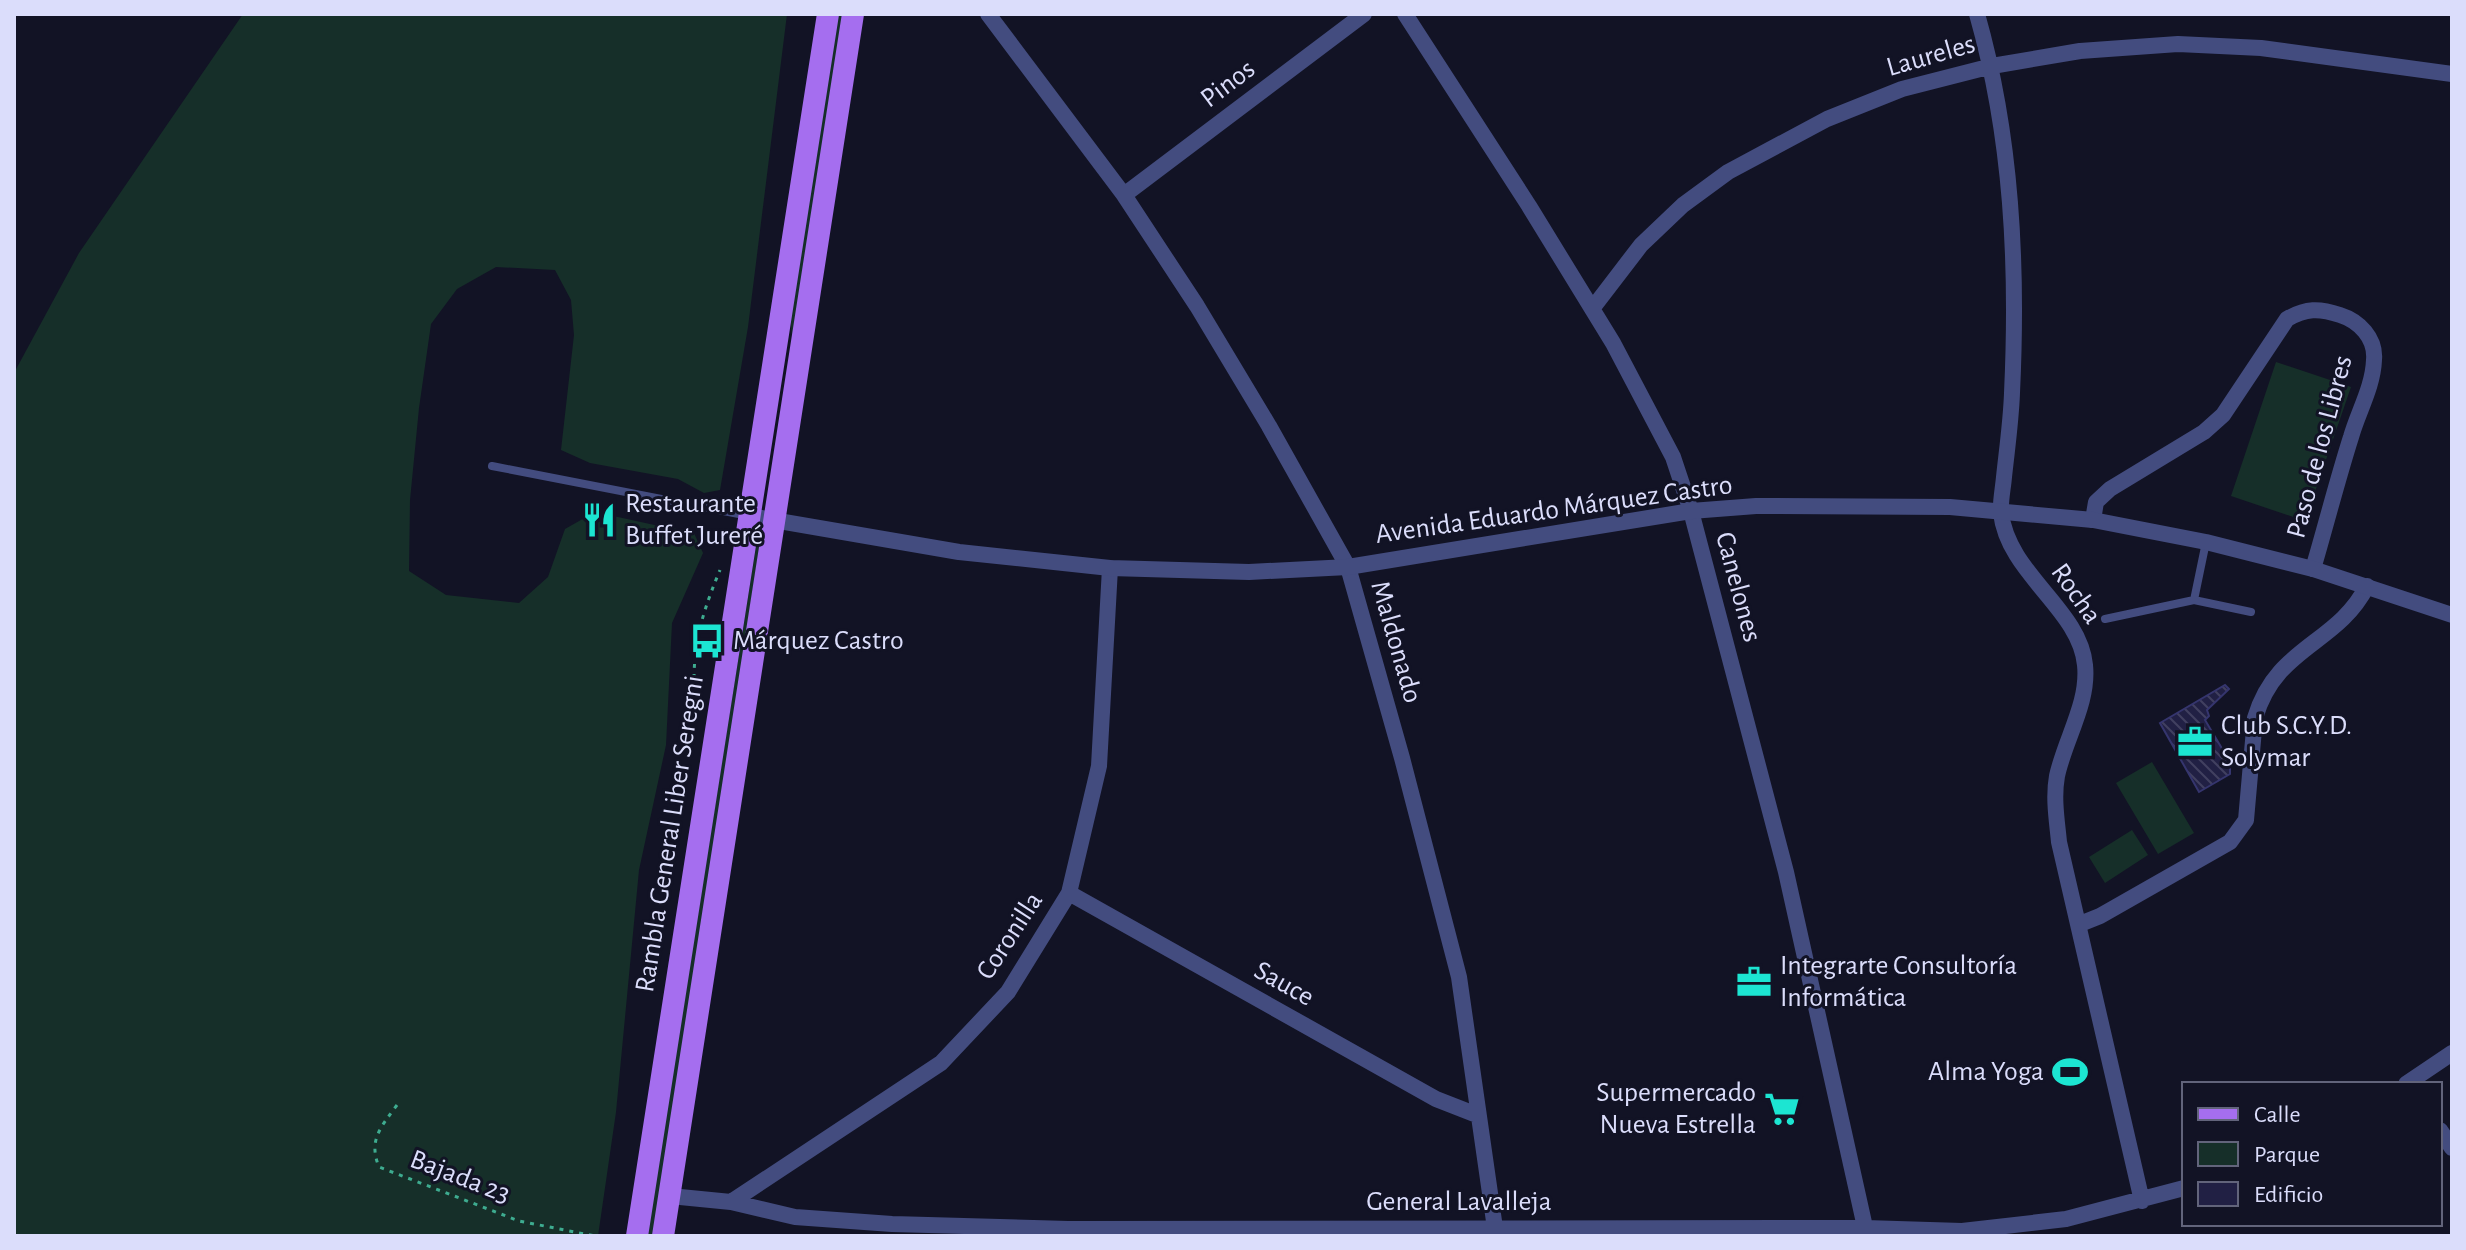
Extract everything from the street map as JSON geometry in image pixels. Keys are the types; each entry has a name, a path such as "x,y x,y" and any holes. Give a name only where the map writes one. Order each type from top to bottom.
{"main road":[{"name":"Rambla General Liber Seregni","path":"637,1236 828,14"},
{"name":"Rambla General Liber Seregni","path":"663,1236 853,14"}],"street":[{"name":"Maldonado","path":"988,14 1124,195 1197,306 1348,567 1459,977 1496,1232"},
{"name":"Pinos","path":"1124,195 1364,14"},
{"name":"Canelones","path":"1405,14 1592,309 1648,406 1673,457 1691,511 1786,872 1866,1232"},
{"name":"Rocha","path":"1977,14 1992,66 2007,154 2014,274 2012,394 2001,511 2011,546 2071,628 2080,644 2085,663 2085,682 2057,777 2059,842 2142,1201"},
{"name":"Laureles","path":"1592,309 1641,245 1683,205 1728,172 1827,119 1902,89 1992,66 2080,51 2178,44 2261,48 2452,74"},
{"name":"Paso de los Libres","path":"2093,520 2096,502 2110,489 2204,432 2223,415 2287,319 2314,308 2351,319 2365,331 2372,343 2375,359 2313,569"},
{"name":"Avenida Eduardo Márquez Castro","path":"750,516 959,552 1110,568 1249,572 1348,567 1691,511 1786,506 1950,507 2093,520 2206,542 2313,569 2452,615"},
{"name":"Coronilla","path":"731,1202 941,1063 1008,992 1069,893 1099,766 1110,568"},
{"path":"2080,924 2187,868 2230,842 2241,830 2246,820 2255,718 2260,701 2281,668 2343,621 2357,606 2367,586"},
{"name":"Sauce","path":"1069,893 1436,1099 1477,1115"},
{"path":"2409,1082 2452,1053"},
{"name":"General Lavalleja","path":"670,1196 731,1202 795,1217 1068,1232 1866,1232 1962,1231 2066,1219 2182,1189"}],"lane":[{"path":"492,466 750,516"},
{"path":"2194,600 2206,542"},
{"path":"2105,619 2194,600 2251,612"}],"path":[{"name":"Bajada 23","path":"397,1105 379,1130 373,1152 379,1167 519,1221 595,1236"}],"green space":[{"path":"243,14 787,14 748,327 720,490 704,493 678,479 590,463 561,450 574,335 571,300 555,270 496,267 457,289 431,324 410,500 409,571 446,595 519,603 548,577 565,529 595,512 693,531 703,553 672,623 666,745 639,870 616,1112 598,1236 14,1236 14,373 79,253"},
{"path":"837,14 846,14 793,349 790,313"},
{"path":"2276,362 2351,387 2305,521 2231,496"},
{"path":"756,547 759,547 656,1236 647,1236"},
{"path":"2152,762 2194,833 2158,854 2116,783"},
{"path":"2132,830 2148,855 2105,883 2089,857"}],"building":[{"name":"Club S.C.Y.D. Solymar","path":"2225,685 2229,689 2207,710 2209,716 2205,720 2230,762 2230,774 2199,792 2160,723"}],"place":[{"name":"Restaurante Buffet Jureré","path":"599,520"},
{"name":"Márquez Castro","path":"707,641"},
{"name":"Club S.C.Y.D. Solymar","path":"2195,742"},
{"name":"Integrarte Consultoría Informática","path":"1754,982"},
{"name":"Alma Yoga","path":"2070,1072"},
{"name":"Supermercado Nueva Estrella","path":"1782,1109"}]}
